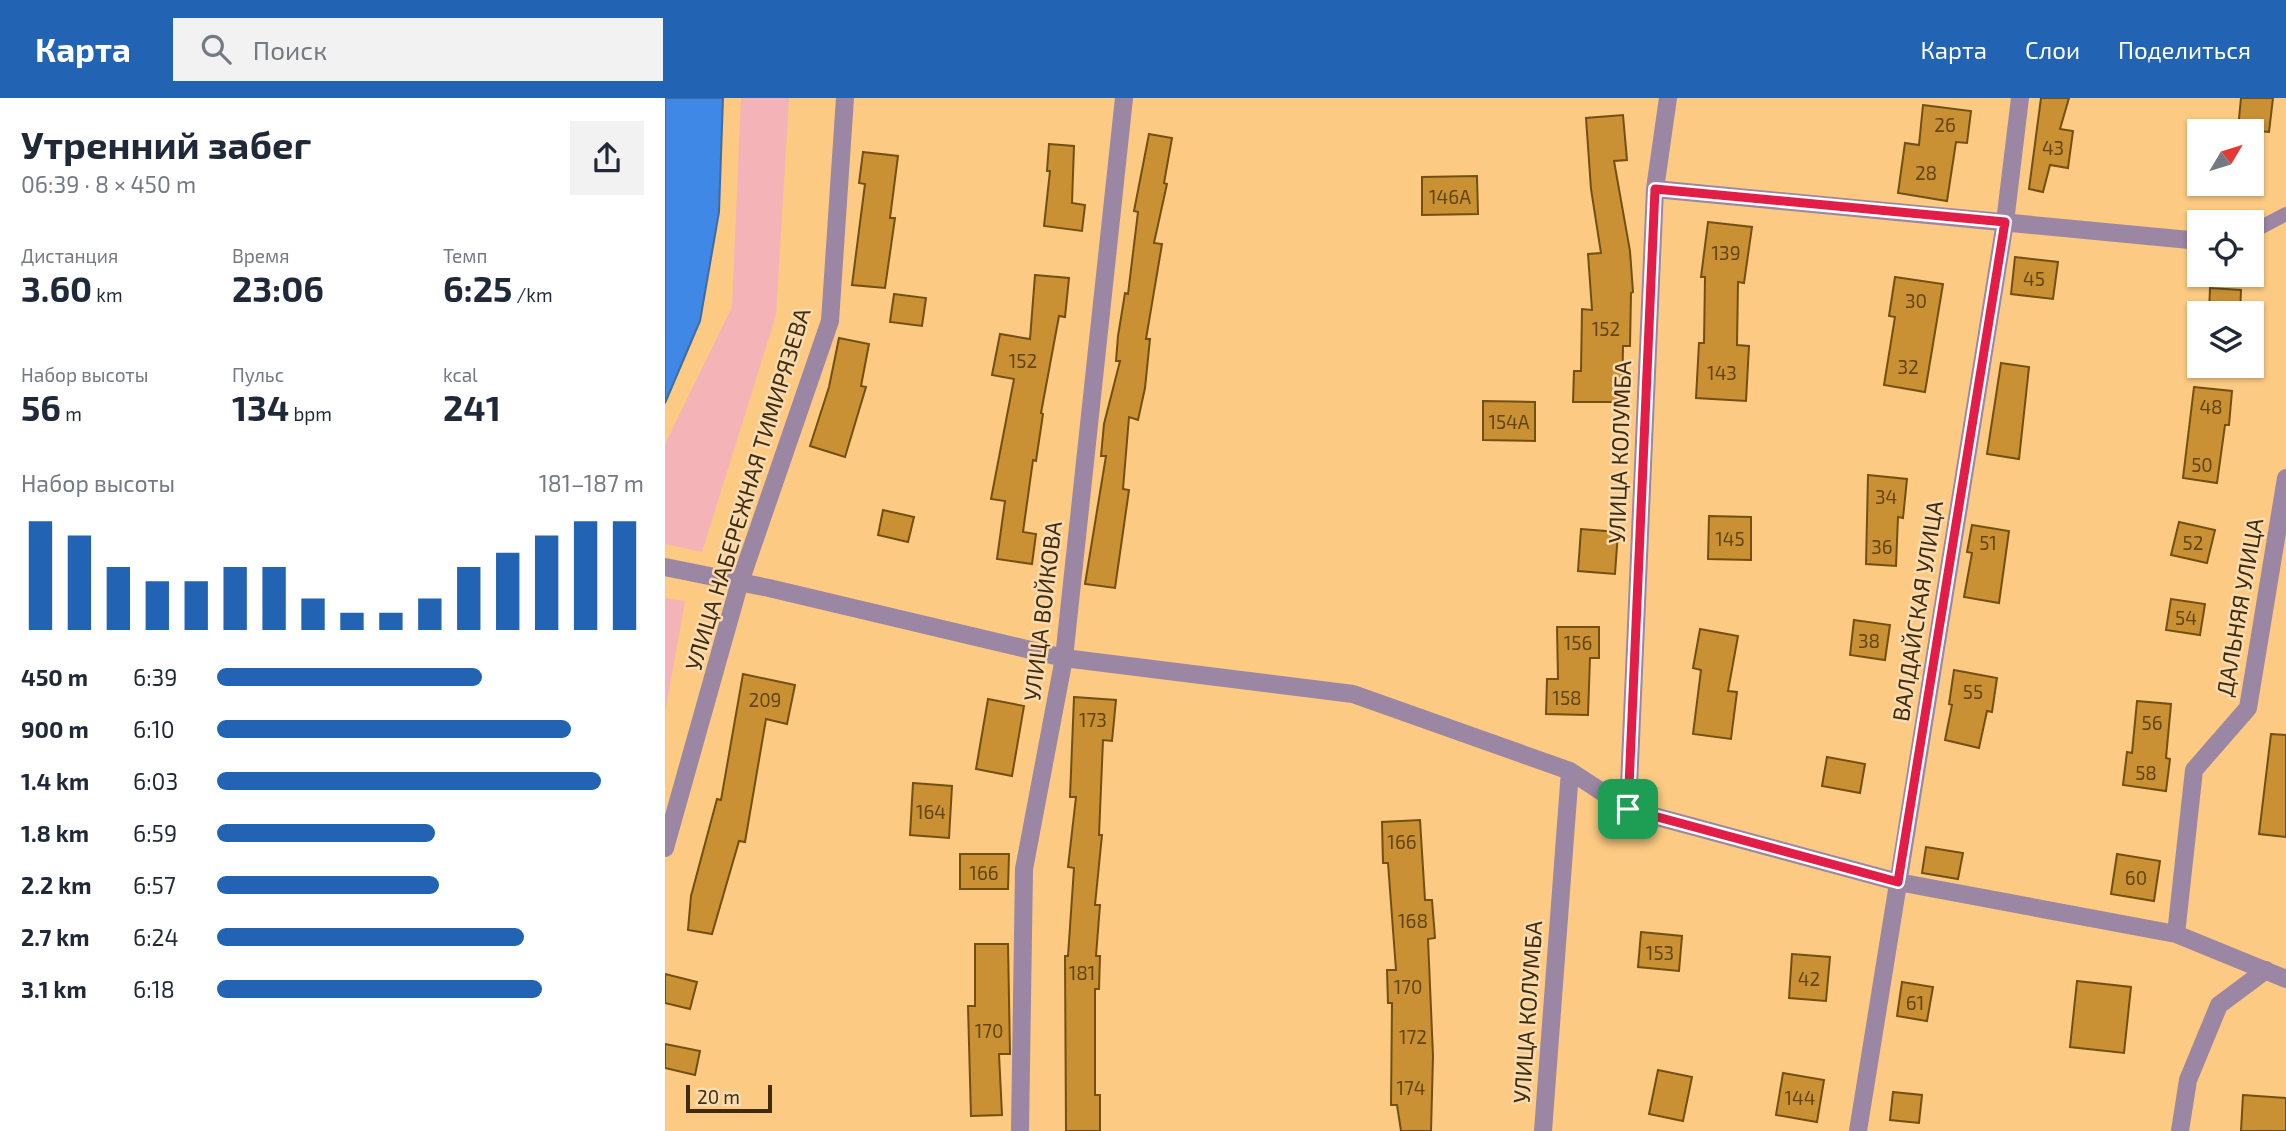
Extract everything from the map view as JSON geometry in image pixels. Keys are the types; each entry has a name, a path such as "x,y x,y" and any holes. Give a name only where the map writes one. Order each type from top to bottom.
{"street":[{"name":"УЛИЦА НАБЕРЕЖНАЯ ТИМИРЯЗЕВА","path":"665,848 739,585 830,321 845,98"},
{"name":"УЛИЦА ВОЙКОВА","path":"1020,1131 1024,869 1064,658 1124,98"},
{"name":"УЛИЦА КОЛУМБА","path":"1628,809 1655,189 1668,98"},
{"name":"ВАЛДАЙСКАЯ УЛИЦА","path":"1858,1131 2005,222 2020,98"},
{"path":"1655,189 2187,240"},
{"name":"ДАЛЬНЯЯ УЛИЦА","path":"2176,934 2195,770 2248,708 2286,478"},
{"path":"665,567 739,585 769,588 1064,658 1353,694 1570,771 1628,809 1898,882 2176,934 2286,979"},
{"name":"УЛИЦА КОЛУМБА","path":"1543,1131 1570,771"},
{"path":"2180,1131 2188,1080 2219,1005 2266,970"}],"lane":[{"path":"2264,226 2286,214"}],"shaded area":[{"path":"741,98 789,98 776,315 702,552 665,544 665,444 732,307"},
{"path":"665,598 685,601 665,713"}],"water":[{"path":"665,98 723,98 719,212 700,321 665,403"}],"building":[{"path":"2041,98 2069,98 2060,129 2073,131 2068,168 2050,165 2043,192 2029,189"},
{"path":"2241,98 2273,98 2269,132 2265,132 2265,119 2239,119"},
{"path":"1923,105 1971,111 1967,143 1956,142 1947,201 1898,193 1905,143 1919,145"},
{"path":"1623,115 1627,160 1614,161 1630,251 1633,292 1630,346 1623,346 1622,402 1573,402 1574,371 1581,371 1582,309 1592,310 1588,254 1601,253 1591,189 1586,118"},
{"path":"1149,134 1172,138 1164,183 1167,184 1154,243 1162,244 1146,339 1150,339 1145,388 1138,420 1129,417 1123,489 1129,490 1115,588 1085,584 1106,456 1101,456 1104,424 1120,361 1116,361 1118,336 1125,293 1128,294 1138,212 1134,211"},
{"path":"1049,144 1074,146 1072,203 1085,205 1082,231 1044,226 1050,171 1047,171"},
{"path":"863,152 898,156 890,218 895,218 885,288 852,285 865,184 859,183"},
{"path":"1477,176 1478,214 1422,215 1422,177"},
{"path":"1708,222 1752,227 1744,283 1738,282 1737,345 1749,346 1746,401 1696,398 1699,343 1704,343 1705,277 1701,277"},
{"path":"2015,257 2058,262 2053,299 2011,294"},
{"path":"1035,275 1069,278 1065,317 1059,316 1041,413 1036,461 1033,460 1023,532 1036,534 1032,564 997,559 1005,501 991,499 1014,379 992,375 1000,334 1030,339"},
{"path":"1895,277 1943,284 1925,392 1884,385 1895,317 1889,316"},
{"path":"2210,288 2241,290 2241,301 2209,301"},
{"path":"894,294 926,298 922,326 890,322"},
{"path":"839,338 869,344 861,386 866,387 845,457 810,446 829,387"},
{"path":"2001,363 2029,367 2019,459 1987,454"},
{"path":"2194,387 2232,391 2229,425 2225,425 2217,483 2183,478"},
{"path":"1483,401 1535,402 1535,441 1483,440"},
{"path":"1868,475 1907,479 1903,518 1898,517 1896,566 1866,564"},
{"path":"883,510 914,517 908,542 878,535"},
{"path":"1709,516 1751,517 1751,560 1708,559"},
{"path":"2179,522 2215,530 2207,563 2171,555"},
{"path":"1972,525 2009,531 1999,603 1964,597 1972,553 1967,552"},
{"path":"1581,529 1618,532 1615,574 1578,571"},
{"path":"2171,599 2205,604 2200,635 2166,630"},
{"path":"1854,620 1890,625 1885,660 1850,655"},
{"path":"1557,627 1599,627 1599,658 1590,658 1588,715 1546,714 1547,679 1558,679"},
{"path":"1700,629 1738,636 1728,691 1737,692 1731,739 1693,734 1701,670 1693,668"},
{"path":"1954,670 1997,678 1992,712 1987,711 1979,748 1945,740 1952,705 1949,704"},
{"path":"743,674 795,685 787,724 766,719 745,842 739,841 712,934 688,930 691,896 717,799 721,800"},
{"path":"1074,697 1116,700 1112,741 1103,740 1099,835 1102,835 1095,905 1100,905 1096,956 1100,956 1099,989 1095,989 1095,1095 1100,1095 1100,1131 1066,1131 1065,956 1068,956 1074,868 1068,867 1076,797 1070,797"},
{"path":"988,699 1024,706 1012,776 976,769"},
{"path":"2137,701 2171,704 2166,758 2170,759 2166,791 2123,785 2127,752 2132,753"},
{"path":"2271,734 2286,735 2286,837 2259,834"},
{"path":"1827,757 1865,764 1860,793 1822,786"},
{"path":"913,783 952,786 949,838 910,835"},
{"path":"1420,820 1425,900 1432,900 1435,938 1428,939 1433,1056 1431,1131 1401,1131 1397,1105 1391,1105 1392,1003 1388,1003 1387,970 1396,970 1388,863 1383,863 1382,822"},
{"path":"1926,847 1963,853 1958,879 1922,873"},
{"path":"960,854 1009,854 1008,889 960,889"},
{"path":"2117,854 2160,861 2154,901 2111,894"},
{"path":"1641,932 1682,936 1679,971 1638,967"},
{"path":"975,944 1008,944 1010,1054 999,1054 1002,1115 971,1116 968,1006 975,1006"},
{"path":"1792,954 1830,957 1826,1001 1789,998"},
{"path":"665,974 697,982 690,1009 665,1003"},
{"path":"2077,981 2131,987 2124,1053 2070,1047"},
{"path":"1902,982 1933,987 1927,1021 1897,1016"},
{"path":"665,1044 700,1051 695,1075 665,1068"},
{"path":"1658,1070 1692,1077 1683,1121 1649,1114"},
{"path":"1783,1073 1824,1080 1817,1122 1776,1115"},
{"path":"1893,1092 1922,1095 1919,1123 1890,1120"},
{"path":"2243,1095 2286,1098 2286,1131 2241,1131"}],"route":[{"path":"1655,189 2005,222 1898,882 1628,809 1655,189"}]}
